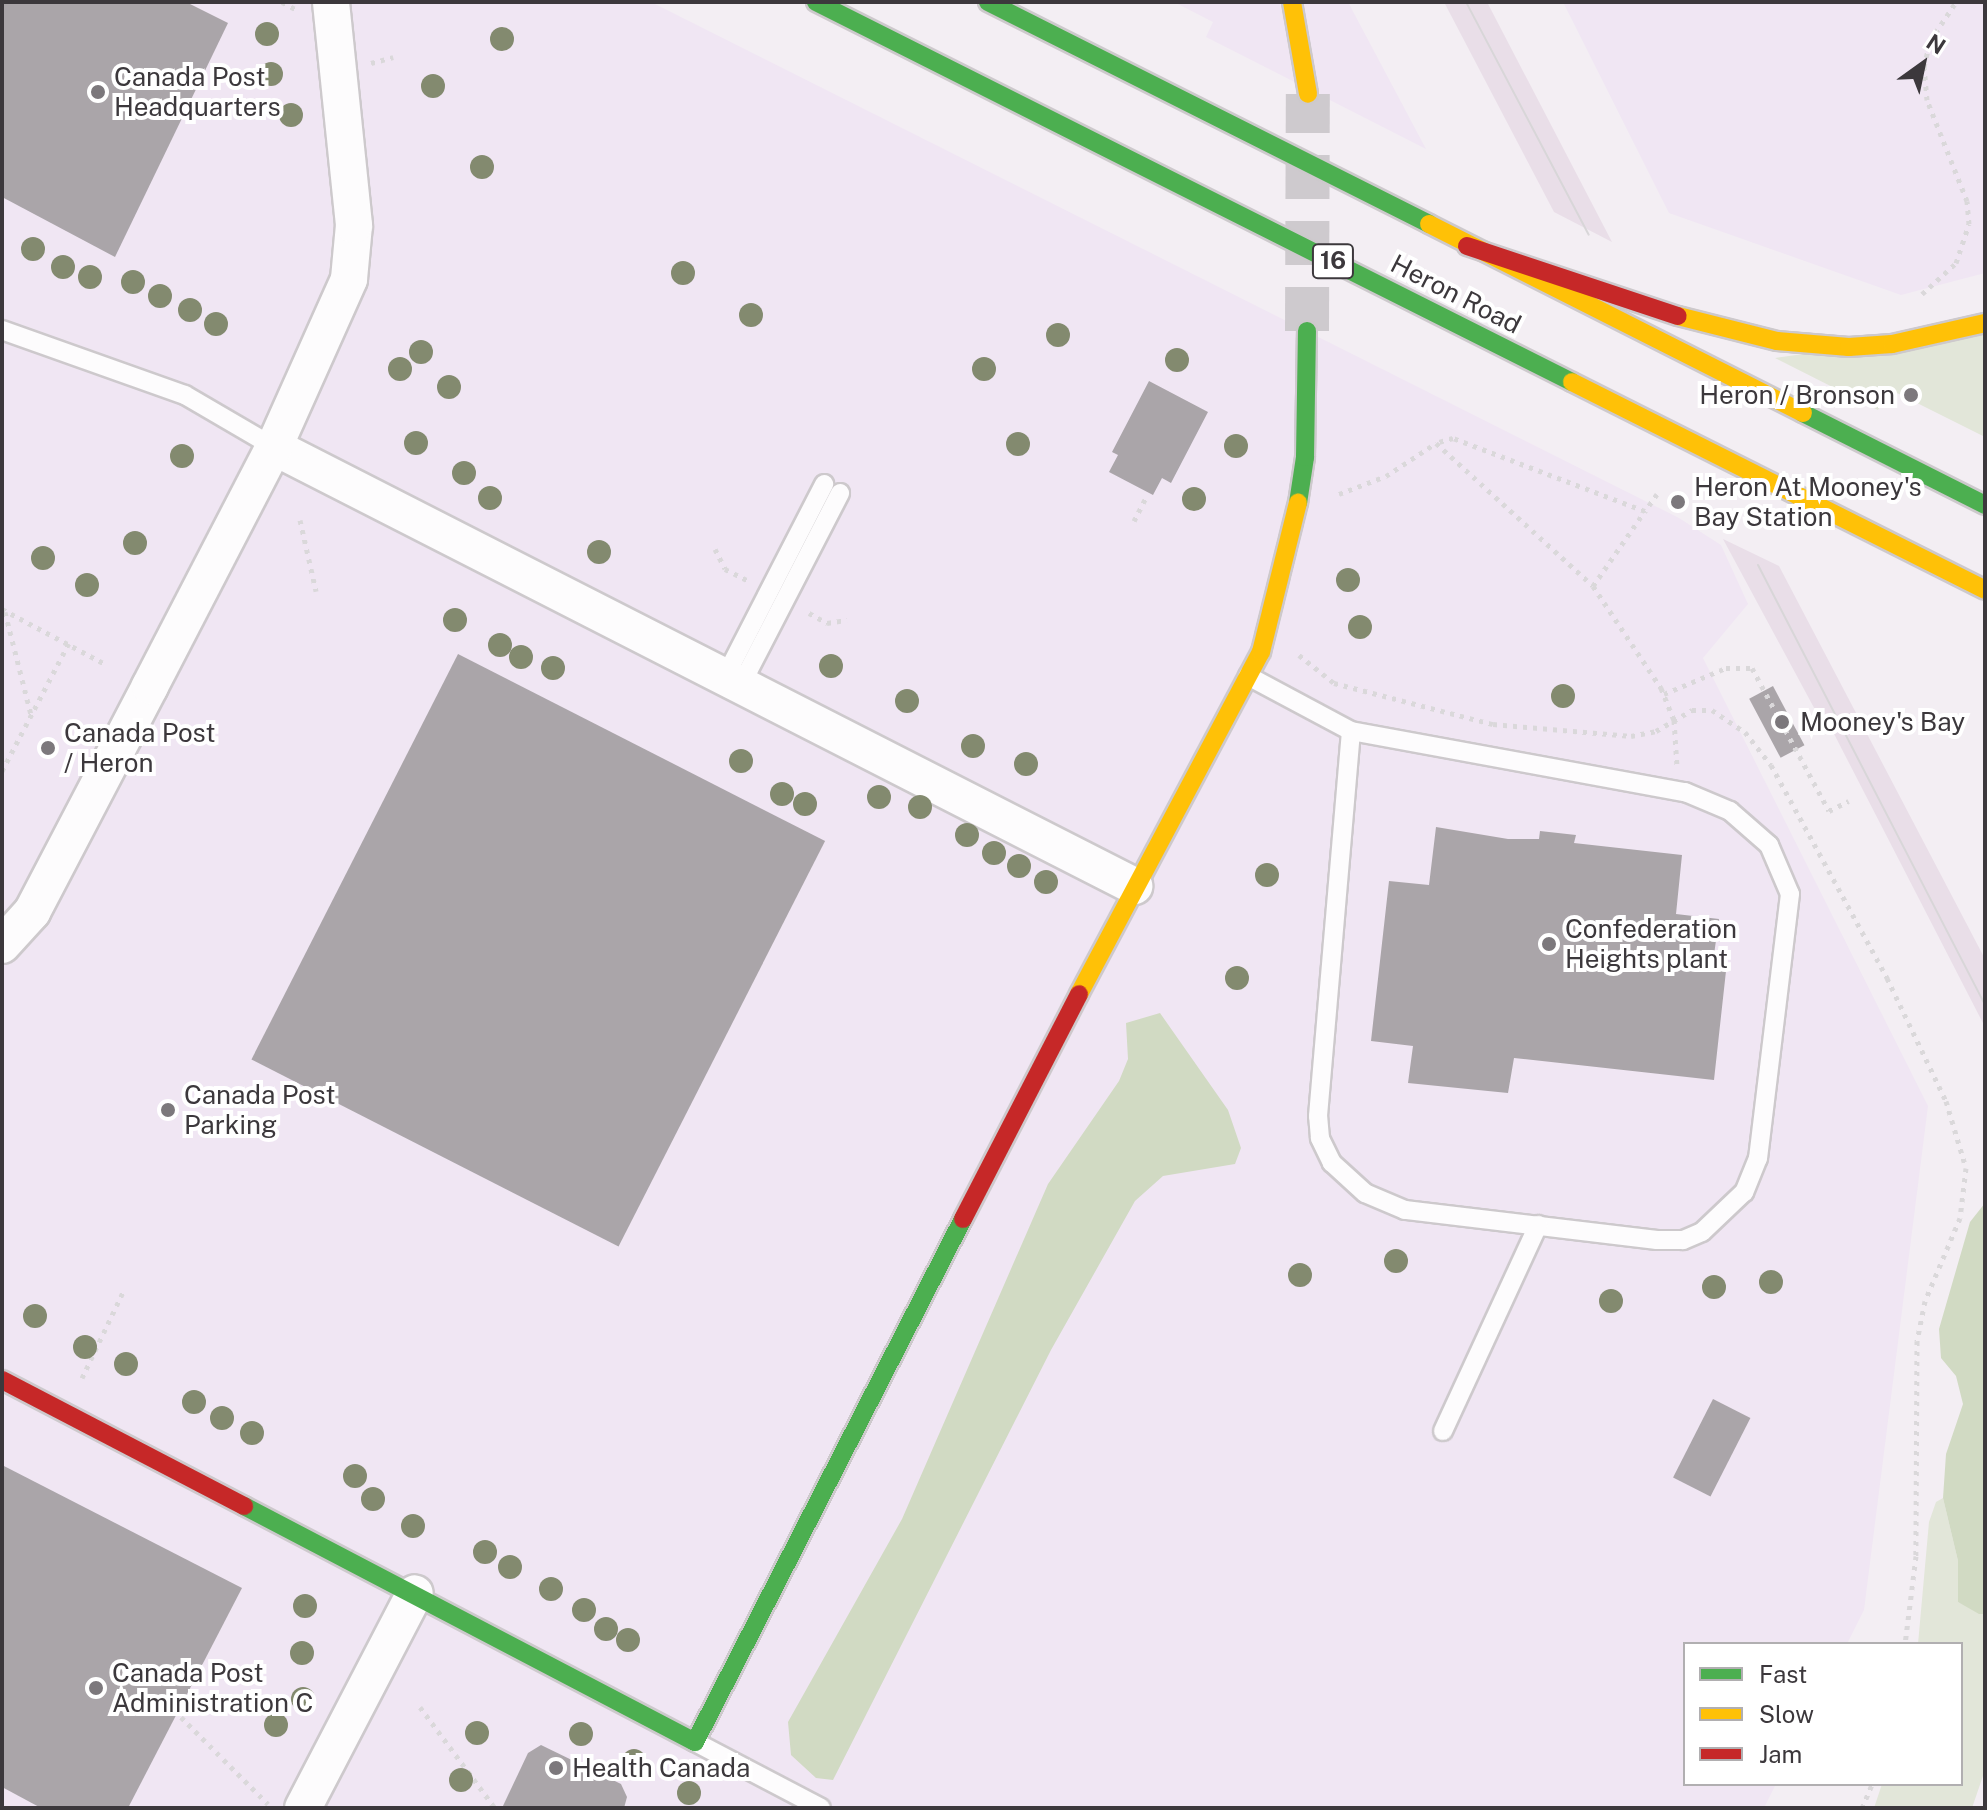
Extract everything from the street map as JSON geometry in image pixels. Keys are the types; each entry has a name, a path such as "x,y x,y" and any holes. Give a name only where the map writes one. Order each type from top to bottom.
{"main road":[{"name":"Heron Road","path":"816,2 1985,590"},
{"name":"Heron Road","path":"988,2 1985,505"},
{"path":"1292,2 1308,94"},
{"path":"1467,246 1699,323 1777,341 1849,347 1892,344 1985,323"},
{"path":"2,1380 415,1593 695,1742 1134,886 1261,652 1293,532 1305,457 1307,331"}],"street":[{"path":"2,945 32,912 274,447 349,279 354,225 335,8"},
{"path":"274,447 1134,886"},
{"path":"303,1808 415,1593"}],"lane":[{"path":"2,330 185,395 274,447"},
{"path":"733,681 832,489"},
{"path":"1248,676 1351,731 1679,791 1730,811 1769,845 1790,894 1754,1173 1732,1207 1683,1240 1538,1225 1384,1204 1332,1163 1320,1138 1351,731"},
{"path":"1443,1431 1538,1225"},
{"path":"695,1742 821,1808"}],"path":[{"path":"1918,297 1956,263 1969,224 1967,201 1924,83 1930,41 1956,2"},
{"path":"1329,501 1386,476 1436,443 1453,438 1645,511"},
{"path":"1436,443 1593,586 1664,694 1674,720 1679,791"},
{"path":"1593,586 1657,494"},
{"path":"1134,521 1147,495"},
{"path":"300,520 316,591"},
{"path":"4,610 107,665"},
{"path":"4,610 31,716"},
{"path":"2,771 69,643"},
{"path":"1298,654 1334,683 1493,724 1631,736 1692,710 1712,710 1745,732 1771,765 1887,978 1958,1132 1965,1199 1925,1301 1917,1341 1916,1556 1905,1642"},
{"path":"1664,694 1726,668 1752,668 1829,811 1849,801"},
{"path":"79,1385 123,1292"},
{"path":"420,1707 495,1808"},
{"path":"181,1717 272,1808"},
{"path":"1862,1808 1871,1786"}],"shaded area":[{"path":"2,2 651,2 1679,518 1721,545 1748,604 1703,658 1928,1106 1864,1610 1848,1642 1683,1642 1683,1786 1775,1786 1764,1808 2,1808"},
{"path":"1174,2 1348,2 1426,149 1206,37 1213,22"},
{"path":"1444,2 1487,2 1612,242 1554,212"},
{"path":"1563,2 1985,2 1985,273 1901,295 1669,213"},
{"path":"1985,329 1985,437 1889,389 1878,410 1775,358"},
{"path":"1723,539 1779,566 1985,959 1985,1027 1831,728 1826,730"},
{"path":"1943,1498 1958,1561 1958,1602 1985,1614 1985,1770 1972,1808 1874,1808 1881,1786 1963,1786 1963,1642 1918,1642 1929,1522 1936,1502"}],"green space":[{"path":"1160,1013 1228,1110 1241,1148 1235,1164 1163,1176 1135,1201 1051,1350 833,1780 816,1778 791,1755 788,1722 902,1519 1048,1184 1119,1081 1128,1059 1126,1023"},
{"path":"1985,1203 1985,1614 1979,1614 1958,1602 1958,1561 1943,1498 1946,1454 1963,1404 1956,1376 1941,1358 1939,1329 1970,1222"}],"building":[{"name":"Canada Post Headquarters","path":"2,2 186,2 228,23 115,257 2,197"},
{"path":"1149,381 1208,412 1171,483 1162,478 1153,495 1109,472 1118,455 1112,452"},
{"path":"458,654 825,841 619,1246 251,1059"},
{"path":"1773,686 1804,745 1781,758 1749,699"},
{"name":"Confederation Heights plant","path":"1436,827 1508,839 1539,839 1540,831 1576,835 1574,843 1682,855 1676,914 1719,919 1712,969 1726,971 1714,1080 1514,1058 1508,1093 1408,1083 1413,1046 1371,1041 1389,881 1429,885"},
{"path":"1713,1399 1750,1418 1710,1496 1673,1477"},
{"name":"Canada Post Administration C","path":"2,1465 242,1588 128,1808 41,1808 2,1787"},
{"name":"Health Canada","path":"541,1745 621,1784 627,1797 624,1808 502,1808 528,1753"}],"tunnel":[{"path":"1307,331 1308,94"}],"tram line":[{"path":"1466,2 1589,235"},
{"path":"1758,565 1985,1005"}],"traffic: fast":[{"path":"816,2 1572,382"},
{"path":"988,2 1429,224"},
{"path":"1298,503 1305,457 1307,331"},
{"path":"1803,413 1985,505"},
{"path":"244,1506 695,1742 963,1219"}],"traffic: slow":[{"path":"1292,2 1308,94"},
{"path":"1429,224 1803,413"},
{"path":"1678,316 1777,341 1849,347 1892,344 1985,323"},
{"path":"1572,382 1985,590"},
{"path":"1079,994 1261,652 1298,503"}],"traffic: jam":[{"path":"1467,246 1678,316"},
{"path":"963,1219 1079,994"},
{"path":"2,1380 244,1506"}],"place":[{"name":"Canada Post Headquarters","path":"98,92"},
{"name":"Heron / Bronson","path":"1911,395"},
{"name":"Heron At Mooney's Bay Station","path":"1678,502"},
{"name":"Mooney's Bay","path":"1782,722"},
{"name":"Canada Post / Heron","path":"48,748"},
{"name":"Confederation Heights plant","path":"1549,944"},
{"name":"Canada Post Parking","path":"168,1110"},
{"name":"Canada Post Administration C","path":"96,1688"},
{"name":"Health Canada","path":"556,1768"}]}
